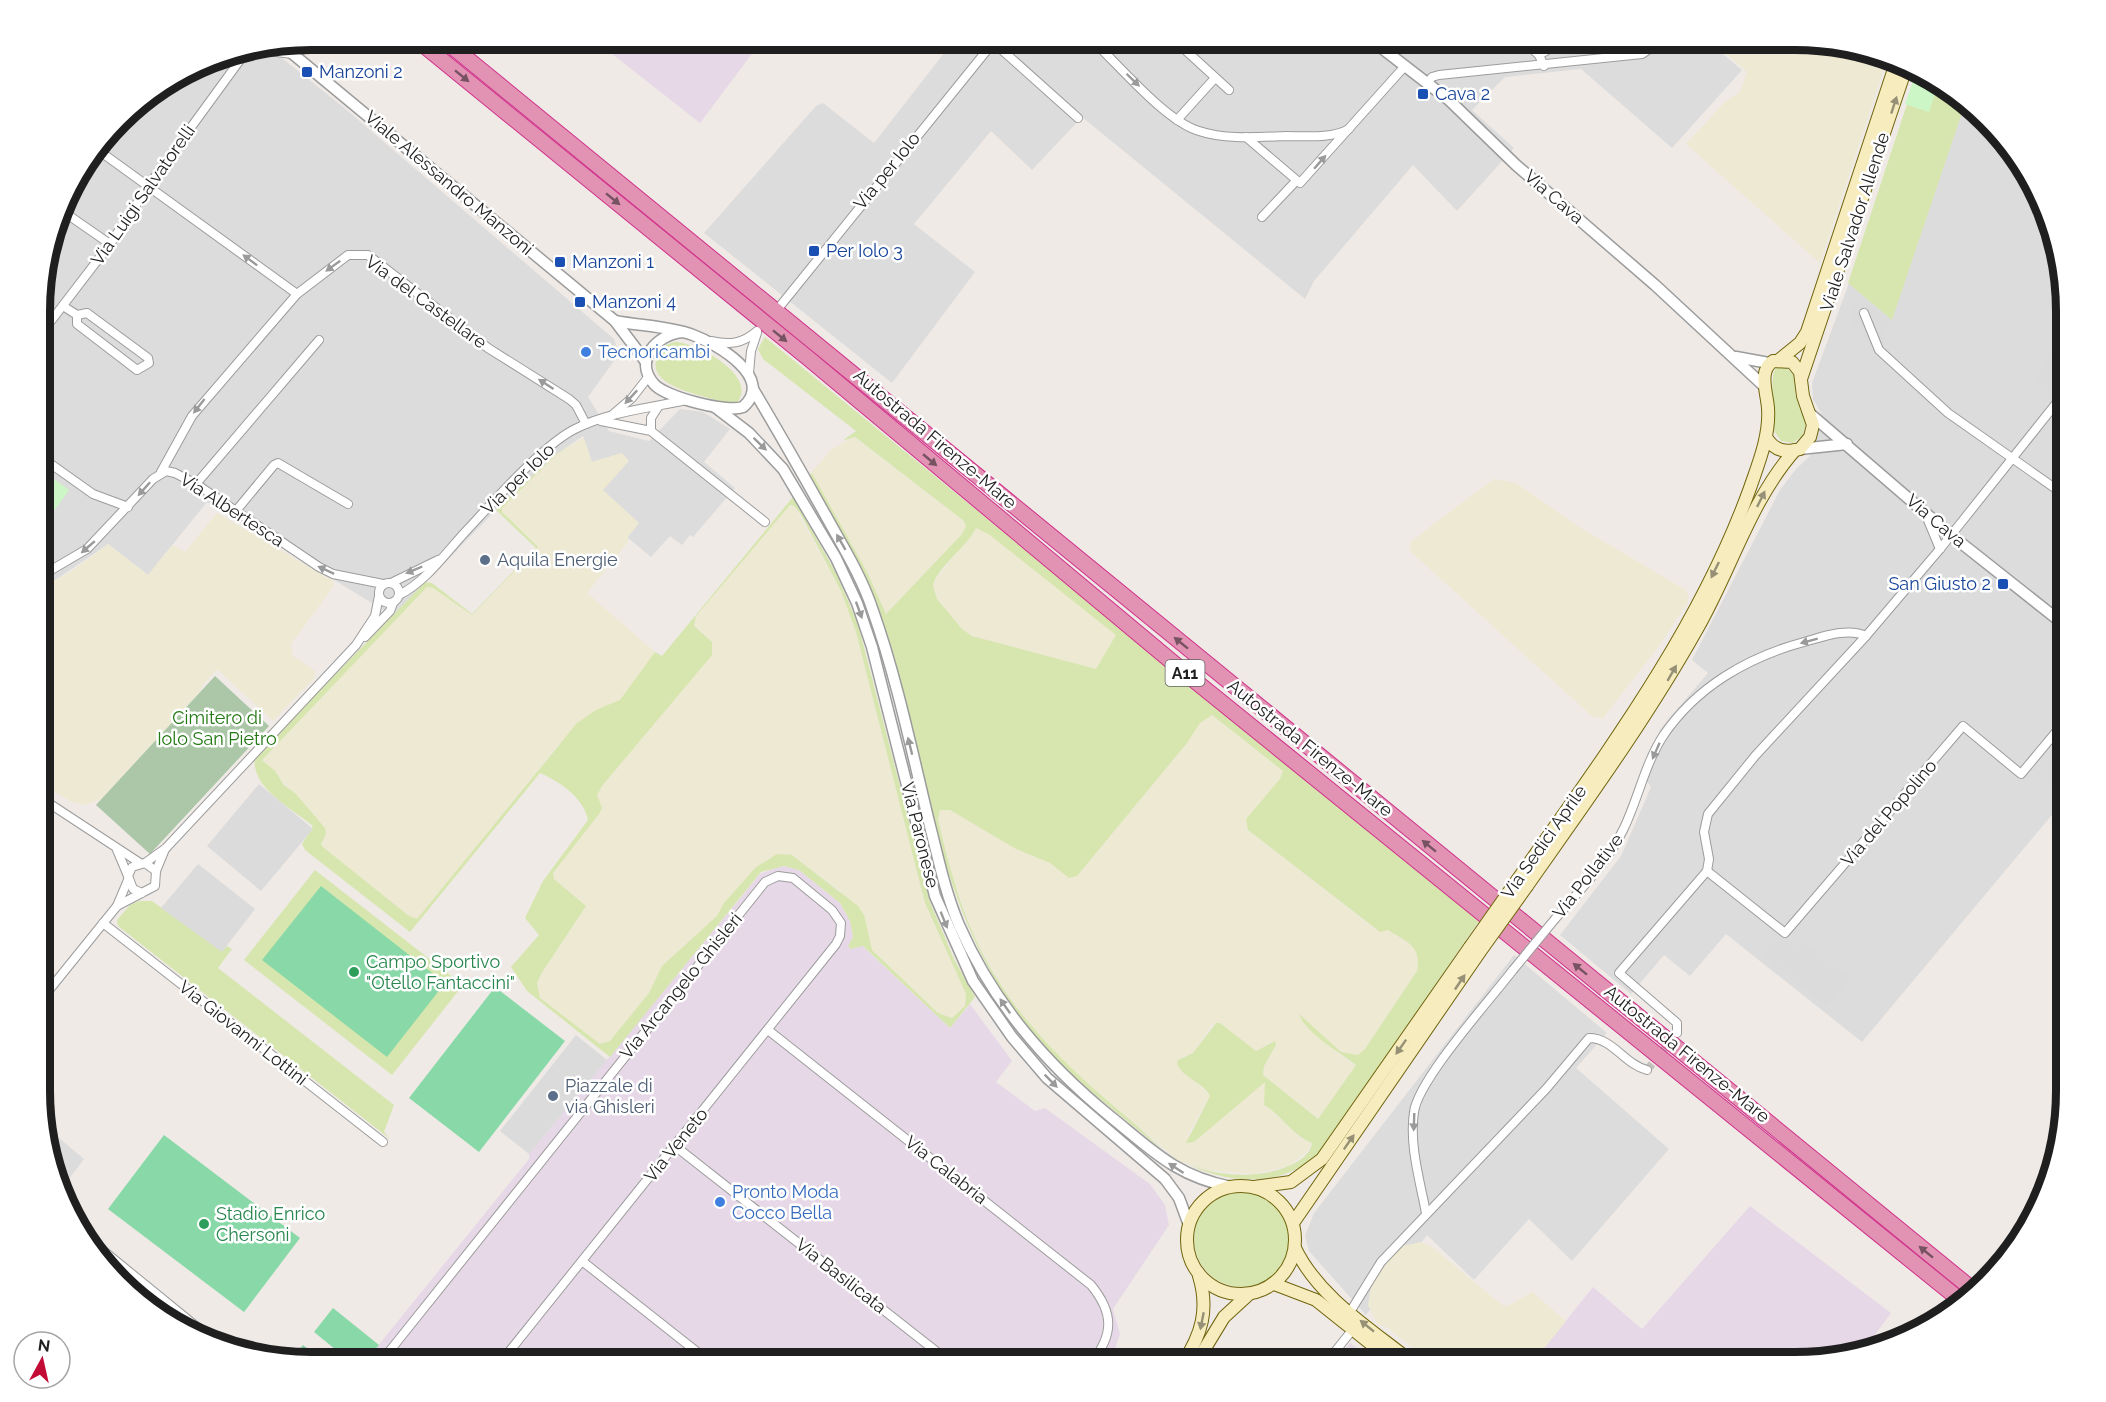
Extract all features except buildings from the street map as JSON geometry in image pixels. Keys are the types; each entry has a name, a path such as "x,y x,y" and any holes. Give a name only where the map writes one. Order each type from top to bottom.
{"highway":[{"name":"Autostrada Firenze-Mare","path":"430,50 808,358 1189,676 1957,1297"},
{"name":"Autostrada Firenze-Mare","path":"456,50 1969,1287"}],"main road":[{"name":"Viale Salvador Allende","path":"1774,362 1800,343 1808,332 1894,68"},
{"name":"Viale Salvador Allende","path":"1802,379 1904,73"},
{"path":"1774,362 1796,364 1802,379"},
{"name":"Via Sedici Aprile","path":"1189,1225 1196,1209 1209,1197 1231,1187 1254,1187 1291,1182 1322,1159 1522,883 1679,639 1732,533 1766,437 1768,409 1765,376 1774,362"},
{"name":"Via Sedici Aprile","path":"1522,883 1618,758 1669,679 1705,616 1765,490 1812,432 1802,379"},
{"path":"1766,437 1778,449 1798,449"},
{"name":"Via Sedici Aprile","path":"1293,1223 1475,950"},
{"path":"1203,1352 1224,1317 1249,1294 1274,1284 1289,1265 1295,1248 1293,1223 1277,1200 1254,1187"},
{"path":"1189,1225 1188,1251 1199,1275 1204,1294 1202,1325 1191,1352"},
{"path":"1295,1248 1313,1280 1399,1352"},
{"path":"1199,1275 1215,1288 1227,1293 1249,1294"},
{"path":"1274,1284 1316,1300 1381,1352"}],"street":[{"name":"Viale Alessandro Manzoni","path":"290,50 615,321 646,362"},
{"name":"Via per Iolo","path":"781,305 988,50"},
{"path":"1005,50 1078,118"},
{"path":"1103,50 1177,120 1197,131 1246,137 1326,135 1349,129"},
{"path":"1185,50 1229,90"},
{"name":"Via Cava","path":"1384,50 1427,84 1736,357 1765,387"},
{"path":"1533,50 1539,55 1544,66"},
{"path":"1539,55 1548,50"},
{"path":"1427,84 1432,77 1439,75 1544,66 1642,54 1648,50"},
{"name":"Via Luigi Salvatorelli","path":"276,52 296,55"},
{"name":"Via Luigi Salvatorelli","path":"50,323 110,244 149,184 240,59"},
{"path":"1262,217 1296,181 1304,180 1405,66"},
{"path":"1177,120 1215,78"},
{"path":"1246,137 1296,181"},
{"path":"102,153 149,184 297,294"},
{"path":"67,214 110,244"},
{"name":"Via del Castellare","path":"161,472 192,416 297,294 348,255 368,255 488,348 576,405 589,423"},
{"path":"63,306 77,315 87,313 148,358 149,363 137,370 77,324 77,315"},
{"path":"1863,313 1879,350 1948,413 2056,489"},
{"path":"615,321 682,332 704,340 734,344 748,339 757,331 751,351 749,374"},
{"path":"682,332 659,339 649,352 646,362 649,376 659,389 730,410 743,407 752,397 753,389"},
{"path":"105,346 116,334"},
{"path":"196,484 319,340"},
{"path":"704,340 749,374"},
{"path":"1736,357 1774,362"},
{"name":"Via Paronese","path":"749,374 753,389 848,554 873,609 944,881 959,924 985,976 1003,1005 1042,1054 1095,1104 1174,1167 1201,1180 1231,1187"},
{"name":"Via per Iolo","path":"611,416 632,398 649,376"},
{"name":"Via per Iolo","path":"143,863 166,849 356,645 374,630 396,599 430,572 438,560 552,445 589,423 689,399"},
{"path":"1677,1033 1677,1023 1619,973 1707,871 1709,859 1704,832 1708,814 1755,756 1866,636 1940,549 2056,404"},
{"path":"651,431 651,418 659,406"},
{"name":"Via Paronese","path":"715,407 749,433 783,469 850,587 872,647 935,896 973,981 1012,1037 1047,1078 1165,1179 1179,1198 1189,1225"},
{"name":"Via Cava","path":"1808,412 1951,535 2056,618"},
{"path":"589,423 601,421 651,431 765,522"},
{"path":"1798,449 1847,444"},
{"path":"50,463 93,494 128,507"},
{"path":"235,512 278,463 348,504"},
{"name":"Via Albertesca","path":"50,571 87,549 161,472 176,473 196,484 235,512 333,574 387,583"},
{"path":"1925,513 1940,549"},
{"name":"Via per Iolo","path":"387,583 438,560"},
{"path":"387,583 397,586 396,599 386,603 379,596 379,590 387,583"},
{"name":"Via per Iolo","path":"356,645 372,622 379,596"},
{"name":"Via Pollative","path":"1426,1213 1413,1137 1414,1110 1418,1098 1441,1062 1618,840 1662,737 1696,699 1716,681 1735,669 1779,649 1853,632 1866,636"},
{"name":"Via del Popolino","path":"1707,871 1785,933 1963,726 2021,774 2056,732"},
{"path":"50,803 74,817 116,849 156,871 155,886 117,906"},
{"path":"116,849 133,889 142,892"},
{"name":"Via per Iolo","path":"156,871 166,849"},
{"path":"50,989 117,906 132,867 143,863"},
{"name":"Via Arcangelo Ghisleri","path":"389,1352 765,882 778,876 793,878 832,910 841,923"},
{"name":"Via Giovanni Lottini","path":"103,923 383,1142"},
{"name":"Via Veneto","path":"509,1352 836,944 840,936 841,923"},
{"name":"Via Calabria","path":"768,1030 1091,1285 1101,1297 1109,1322 1108,1336 1098,1352"},
{"path":"1350,1312 1381,1262 1546,1089 1589,1038 1604,1040 1637,1067 1647,1070"},
{"name":"Via Basilicata","path":"675,1146 937,1352"},
{"path":"102,1250 197,1327"},
{"path":"582,1262 697,1352"},
{"path":"1335,1352 1353,1329"}],"shaded area":[{"path":"607,50 755,50 700,123"},
{"path":"946,50 1718,50 1742,70 1672,148 1581,69 1505,77 1472,110 1514,148 1457,211 1413,165 1314,281 1305,299 1082,117 1032,170 991,131 914,224 975,272 892,383 704,233 816,106 823,103 874,143"},
{"path":"1722,50 1813,50 1863,58 1885,65 1820,263 1686,144 1726,101 1740,92 1747,72"},
{"path":"275,52 342,106 614,339 619,354 588,397 609,431 649,441 680,409 703,412 730,429 704,462 735,488 693,537 690,535 682,545 670,536 651,557 627,537 638,522 602,490 622,453 592,462 583,436 555,455 496,510 393,616 207,502 148,575 108,544 50,582 50,293 63,226 76,195 93,165 114,138 138,114 165,93 195,76 243,58"},
{"path":"1923,83 1968,114 2003,151 2022,180 2037,210 2051,259 2056,293 2056,810 1862,1042 1726,934 1690,976 1664,955 1631,994 1560,935 1621,856 1651,787 1640,772 1661,728 1708,673 1692,660 1780,490 1796,469 1812,454 1821,413 1813,399 1812,383"},
{"path":"1858,296 1889,321 1880,354 1859,336 1850,321"},
{"path":"2056,351 2056,395 2054,398 2033,380"},
{"path":"854,437 964,521 966,526 965,531 886,614 867,572 811,473 832,449"},
{"path":"584,438 592,462 622,453 629,461 603,490 639,523 628,537 628,542 587,593 655,652 654,656 620,700 605,707 559,744 417,919 409,916 321,845 326,834 325,828 261,758 427,587 433,588 472,615 537,547 502,512 502,508 556,455"},
{"path":"1494,479 1516,483 1579,527 1684,589 1688,594 1688,602 1659,646 1603,718 1593,717 1409,550 1411,542"},
{"path":"794,506 841,591 856,632 925,903 966,994 965,1006 952,1018 938,1013 872,950 866,933 840,891 792,855 770,857 756,867 724,903 717,916 662,966 649,993 610,1041 600,1044 540,998 537,983 541,974 586,906 554,879 553,873 599,814 597,794 602,786 712,654 712,642 694,626 696,616 786,507"},
{"path":"217,513 333,581 333,587 291,644 293,656 315,671 314,678 273,721 217,669 199,693 102,799 84,805 72,802 50,789 50,614 54,609 50,597 50,583 72,571 108,544 148,575 172,545 185,552"},
{"path":"976,528 990,534 1117,635 1096,669 983,640 962,630 937,599 933,586 938,576"},
{"path":"1212,715 1283,771 1280,780 1246,819 1248,830 1379,932 1387,930 1413,946 1419,956 1417,971 1365,1049 1358,1055 1341,1052 1299,1015 1303,1022 1343,1057 1356,1065 1318,1119 1263,1075 1264,1066 1276,1045 1271,1042 1256,1051 1220,1023 1212,1025 1193,1053 1182,1057 1180,1071 1190,1076 1210,1096 1186,1138 1265,1082 1265,1105 1290,1126 1301,1139 1312,1143 1307,1152 1289,1166 1255,1174 1204,1170 1178,1160 1069,1068 1034,1031 1000,983 974,936 953,879 938,819 940,810 950,810 1016,849 1050,863 1067,875 1077,876 1187,743 1200,723"},
{"path":"2056,755 2056,785 2047,776 2049,772 2045,768"},
{"path":"259,784 313,829 261,891 207,846"},
{"path":"198,864 255,909 222,952 161,908"},
{"path":"789,866 799,870 840,903 850,921 853,937 950,1028 970,1004 1012,1061 996,1082 1035,1111 1045,1108 1150,1184 1165,1205 1169,1225 1113,1309 1120,1334 1114,1352 373,1352 529,1159 529,1154 760,874 778,867"},
{"path":"1778,936 1797,946 1803,940 1850,978 1826,1007 1763,954"},
{"path":"1514,955 1607,1033 1576,1068 1669,1149 1572,1261 1529,1219 1474,1280 1427,1235 1366,1315 1309,1251 1305,1236 1314,1213"},
{"name":"Piazzale di via Ghisleri","path":"576,1035 607,1060 529,1154 500,1131"},
{"path":"53,1133 84,1159 66,1183"},
{"path":"1750,1206 1891,1313 1870,1342 1813,1352 1541,1352 1593,1287 1642,1329"},
{"path":"1421,1242 1432,1247 1502,1305 1508,1306 1532,1292 1566,1321 1541,1352 1417,1352 1388,1328 1377,1324 1368,1305 1371,1286 1389,1259 1402,1246"},
{"path":"1350,1343 1362,1352 1343,1352"}],"green space":[{"path":"1914,78 1936,90 1929,112 1905,104"},
{"path":"1916,78 1941,93 1963,110 1892,320 1848,283"},
{"path":"765,337 1479,921 1318,1155 1298,1168 1278,1176 1256,1179 1213,1174 1188,1164 1224,1174 1259,1174 1289,1166 1302,1159 1312,1143 1299,1136 1264,1105 1265,1082 1194,1142 1186,1143 1210,1096 1203,1087 1180,1069 1177,1064 1178,1060 1193,1053 1216,1023 1220,1023 1256,1051 1275,1041 1276,1045 1264,1066 1263,1075 1318,1119 1356,1065 1308,1028 1299,1014 1341,1052 1358,1055 1365,1049 1417,971 1418,962 1415,950 1406,941 1388,930 1380,932 1248,830 1246,819 1280,779 1283,771 1212,715 1200,723 1187,743 1077,876 1069,878 1050,863 1016,849 950,810 940,810 938,819 962,906 976,940 998,981 1032,1027 1051,1048 1162,1149 1076,1078 1041,1042 1010,1003 983,958 962,911 931,812 894,659 879,609 862,569 809,476 811,473 813,475 867,572 886,614 962,534 966,526 964,521 855,437 842,441 856,431 763,359 758,349","holes":["976,528 990,535 1116,635 1096,669 972,636 962,629 937,599 933,586 940,572"]},
{"path":"674,342 710,354 733,372 740,382 742,393 737,403 728,404 694,394 661,378 656,370 658,353 662,348"},
{"path":"1777,366 1786,368 1794,375 1796,397 1806,424 1802,436 1793,443 1781,441 1774,431 1772,386"},
{"path":"583,436 556,455 502,508 502,512 538,547 472,615 433,588 427,587 262,760 275,771 284,785 296,794 325,828 326,834 321,844 323,847 409,916 417,919 577,723 596,710 620,700 655,652 662,656 793,497 836,573 858,624 930,902 954,959 975,997 950,1028 863,946 851,949 848,946 853,937 850,921 840,903 799,870 784,866 761,872 610,1057 527,991 511,967 539,935 525,918 543,881 588,820 586,812 570,791 540,773 410,932 305,850 302,844 313,826 266,788 255,768 255,757 425,582 432,583 472,614 536,548 496,510 555,455","holes":["790,505 794,506 841,591 856,632 925,903 966,994 965,1006 952,1018 938,1013 872,950 864,915 858,906 792,855 777,854 756,867 724,903 717,916 662,966 649,993 610,1041 600,1044 540,998 537,983 541,974 586,906 554,879 553,873 599,814 602,808 597,795 602,786 712,655 712,642 694,626 696,616"]},
{"path":"50,476 69,490 50,516"},
{"name":"Cimitero di Iolo San Pietro","path":"215,676 269,726 150,854 96,805"},
{"name":"Campo Sportivo \"Otello Fantaccini\"","path":"315,870 463,985 392,1075 244,960"},
{"name":"Campo Sportivo \"Otello Fantaccini\"","path":"321,886 445,983 387,1057 262,960"},
{"path":"139,901 152,901 222,951 227,946 232,949 218,968 394,1105 384,1132 390,1139 118,926 117,920 130,905"},
{"path":"495,987 565,1041 479,1152 409,1098"},
{"name":"Stadio Enrico Chersoni","path":"164,1135 300,1238 244,1312 108,1209"},
{"path":"1242,1191 1260,1195 1276,1205 1286,1221 1290,1239 1286,1257 1276,1273 1260,1283 1242,1287 1224,1283 1208,1273 1198,1257 1194,1239 1198,1221 1208,1205 1224,1195"},
{"path":"333,1308 379,1345 373,1352 339,1352 314,1332"},
{"path":"303,1345 312,1352 310,1352 297,1352"}],"tunnel":[{"path":"1647,1070 1672,1040"}],"place":[{"name":"Manzoni 2","path":"307,72"},
{"name":"Cava 2","path":"1423,94"},
{"name":"Per Iolo 3","path":"814,251"},
{"name":"Manzoni 1","path":"560,262"},
{"name":"Manzoni 4","path":"580,302"},
{"name":"Tecnoricambi","path":"586,352"},
{"name":"Aquila Energie","path":"485,560"},
{"name":"San Giusto 2","path":"2003,584"},
{"name":"Campo Sportivo \"Otello Fantaccini\"","path":"354,972"},
{"name":"Piazzale di via Ghisleri","path":"553,1096"},
{"name":"Pronto Moda Cocco Bella","path":"720,1202"},
{"name":"Stadio Enrico Chersoni","path":"204,1224"}]}
